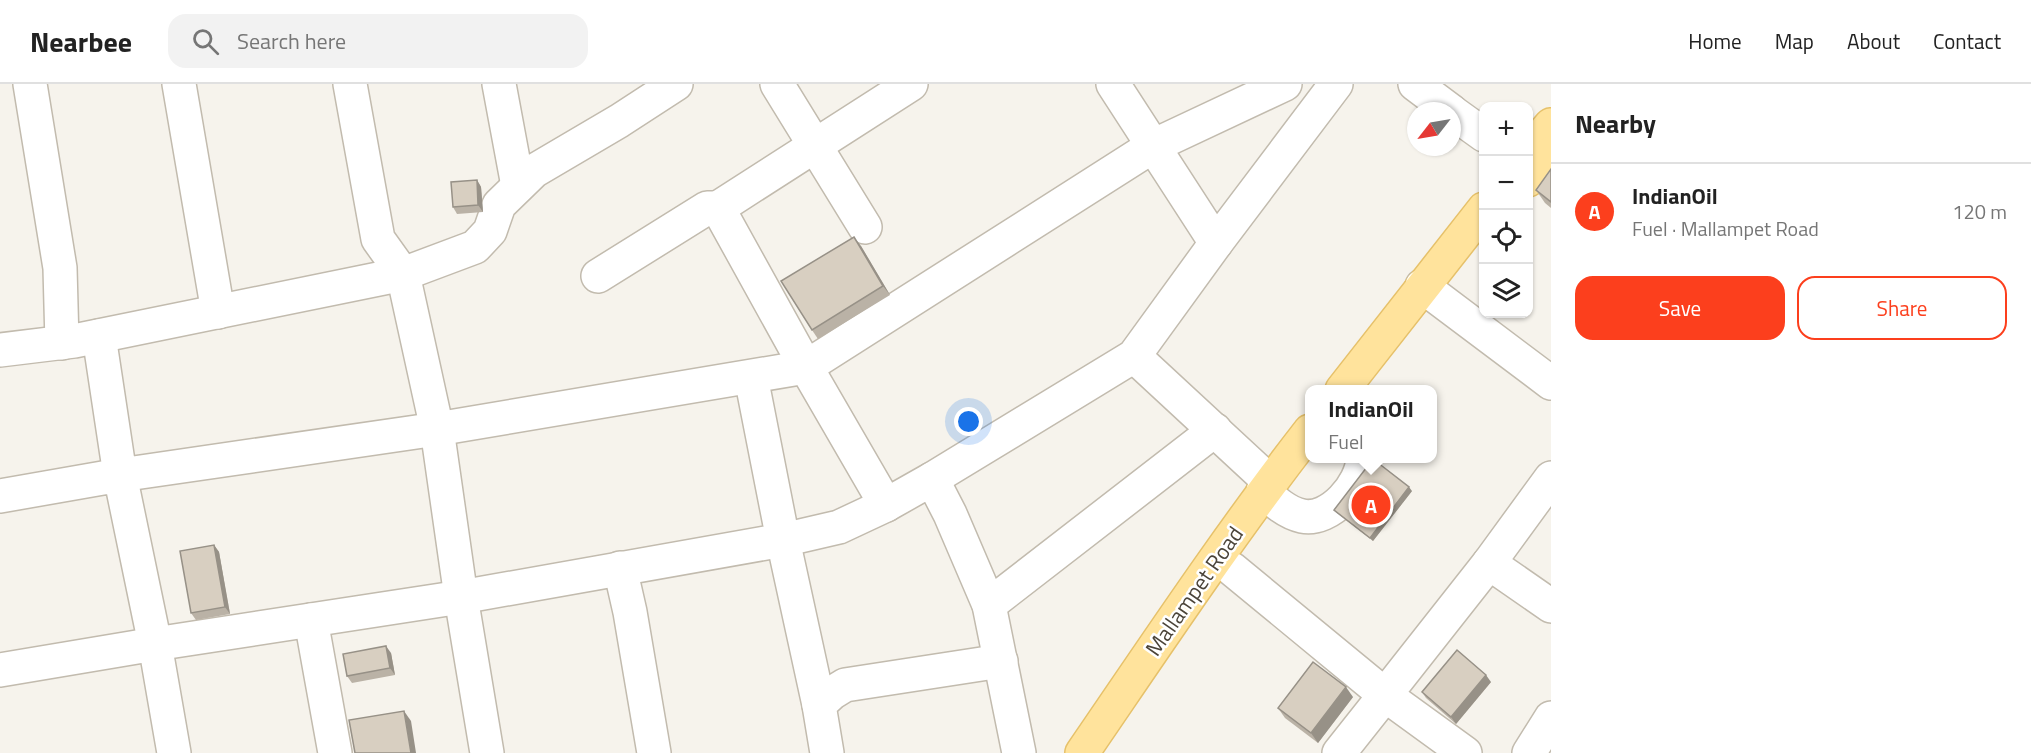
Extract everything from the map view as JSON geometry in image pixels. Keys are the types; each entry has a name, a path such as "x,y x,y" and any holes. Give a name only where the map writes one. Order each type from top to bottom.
{"main road":[{"path":"1533,146 1551,125"},
{"path":"1533,174 1551,153"},
{"path":"1370,385 1405,336 1430,292 1483,210"},
{"path":"1346,385 1430,292 1479,243"},
{"name":"Mallampet Road","path":"1101,753 1192,609 1305,439"},
{"name":"Mallampet Road","path":"1082,753 1192,609 1232,569 1271,493 1309,463"}],"street":[{"path":"30,84 60,268 62,343"},
{"path":"179,84 218,312"},
{"path":"350,84 378,239 403,274 437,429 461,597 487,753"},
{"path":"499,84 518,186"},
{"path":"0,350 62,343 403,274 474,246 490,231 499,205 534,171 676,84"},
{"path":"777,84 865,227"},
{"path":"598,276 707,208 718,208 911,84"},
{"path":"1113,84 1216,243"},
{"path":"0,496 120,475 437,429 806,367 1153,146 1285,84"},
{"path":"0,670 461,597 783,540 838,527 886,505 932,479 1134,356 1336,84"},
{"path":"1415,84 1439,102"},
{"path":"1461,118 1479,131"},
{"path":"718,208 886,505"},
{"path":"1430,292 1551,383"},
{"path":"99,336 120,475 174,753"},
{"path":"1134,356 1215,430 1271,493 1302,516 1320,515 1344,499 1356,481 1362,463"},
{"path":"751,377 827,753"},
{"path":"989,605 1215,430"},
{"path":"1339,753 1489,563 1551,478"},
{"path":"932,479 950,514 989,605 1019,753"},
{"path":"1489,563 1551,606"},
{"path":"620,568 630,612 654,753"},
{"path":"1232,569 1385,695 1465,753"},
{"path":"311,620 335,753"},
{"path":"819,705 845,685 1001,661"},
{"path":"1528,753 1551,718"}],"building":[{"path":"1551,169 1551,202 1536,190"},
{"path":"477,180 478,205 453,207 451,182"},
{"path":"854,237 883,286 812,330 781,281"},
{"path":"1370,463 1378,463 1409,487 1370,538 1334,510"},
{"path":"214,545 225,607 191,613 180,551"},
{"path":"386,646 390,668 347,676 343,654"},
{"path":"1457,650 1486,675 1451,717 1422,692"},
{"path":"1313,662 1346,687 1311,733 1278,708"},
{"path":"404,711 411,753 355,753 349,720"}],"place":[{"name":"IndianOil","path":"1371,505"}]}
